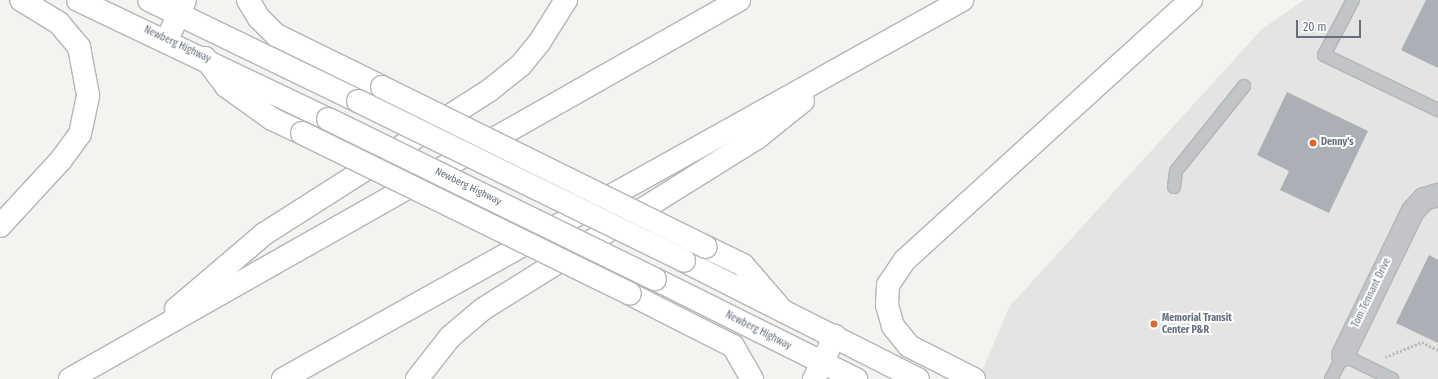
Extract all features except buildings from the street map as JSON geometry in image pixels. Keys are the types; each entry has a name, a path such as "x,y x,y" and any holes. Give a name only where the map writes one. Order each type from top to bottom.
{"main road":[{"path":"0,226 61,160 80,134 88,95 79,47 59,23 21,0"},
{"name":"Newberg Highway","path":"78,0 205,58 655,279 818,371 856,379"},
{"path":"149,0 181,7 358,101 684,261 918,379"},
{"path":"248,0 259,18 276,35 743,265 782,310"},
{"path":"138,341 264,234 490,90 521,65 539,44 566,0"},
{"path":"70,379 739,0"},
{"path":"283,379 962,0"},
{"path":"974,379 909,346 893,326 887,305 888,285 905,260 1191,0"},
{"path":"167,40 181,7"},
{"path":"205,58 226,86 272,119 733,346 752,379"},
{"path":"417,379 445,342 483,309 757,138 848,64"},
{"path":"818,371 835,336"}],"street":[{"name":"Tom Tennant Drive","path":"1343,355 1413,211 1424,199 1438,195"}],"lane":[{"path":"1353,0 1324,55 1438,110"},
{"path":"1174,187 1176,171 1244,86"},
{"path":"1331,379 1343,355 1392,379"}],"path":[{"path":"1363,365 1422,342 1438,350"}],"shaded area":[{"path":"1304,0 1438,0 1438,379 979,379 1009,307 1262,29"}],"place":[{"name":"Denny's","path":"1313,143"},
{"name":"Memorial Transit Center P&R","path":"1154,324"}]}
